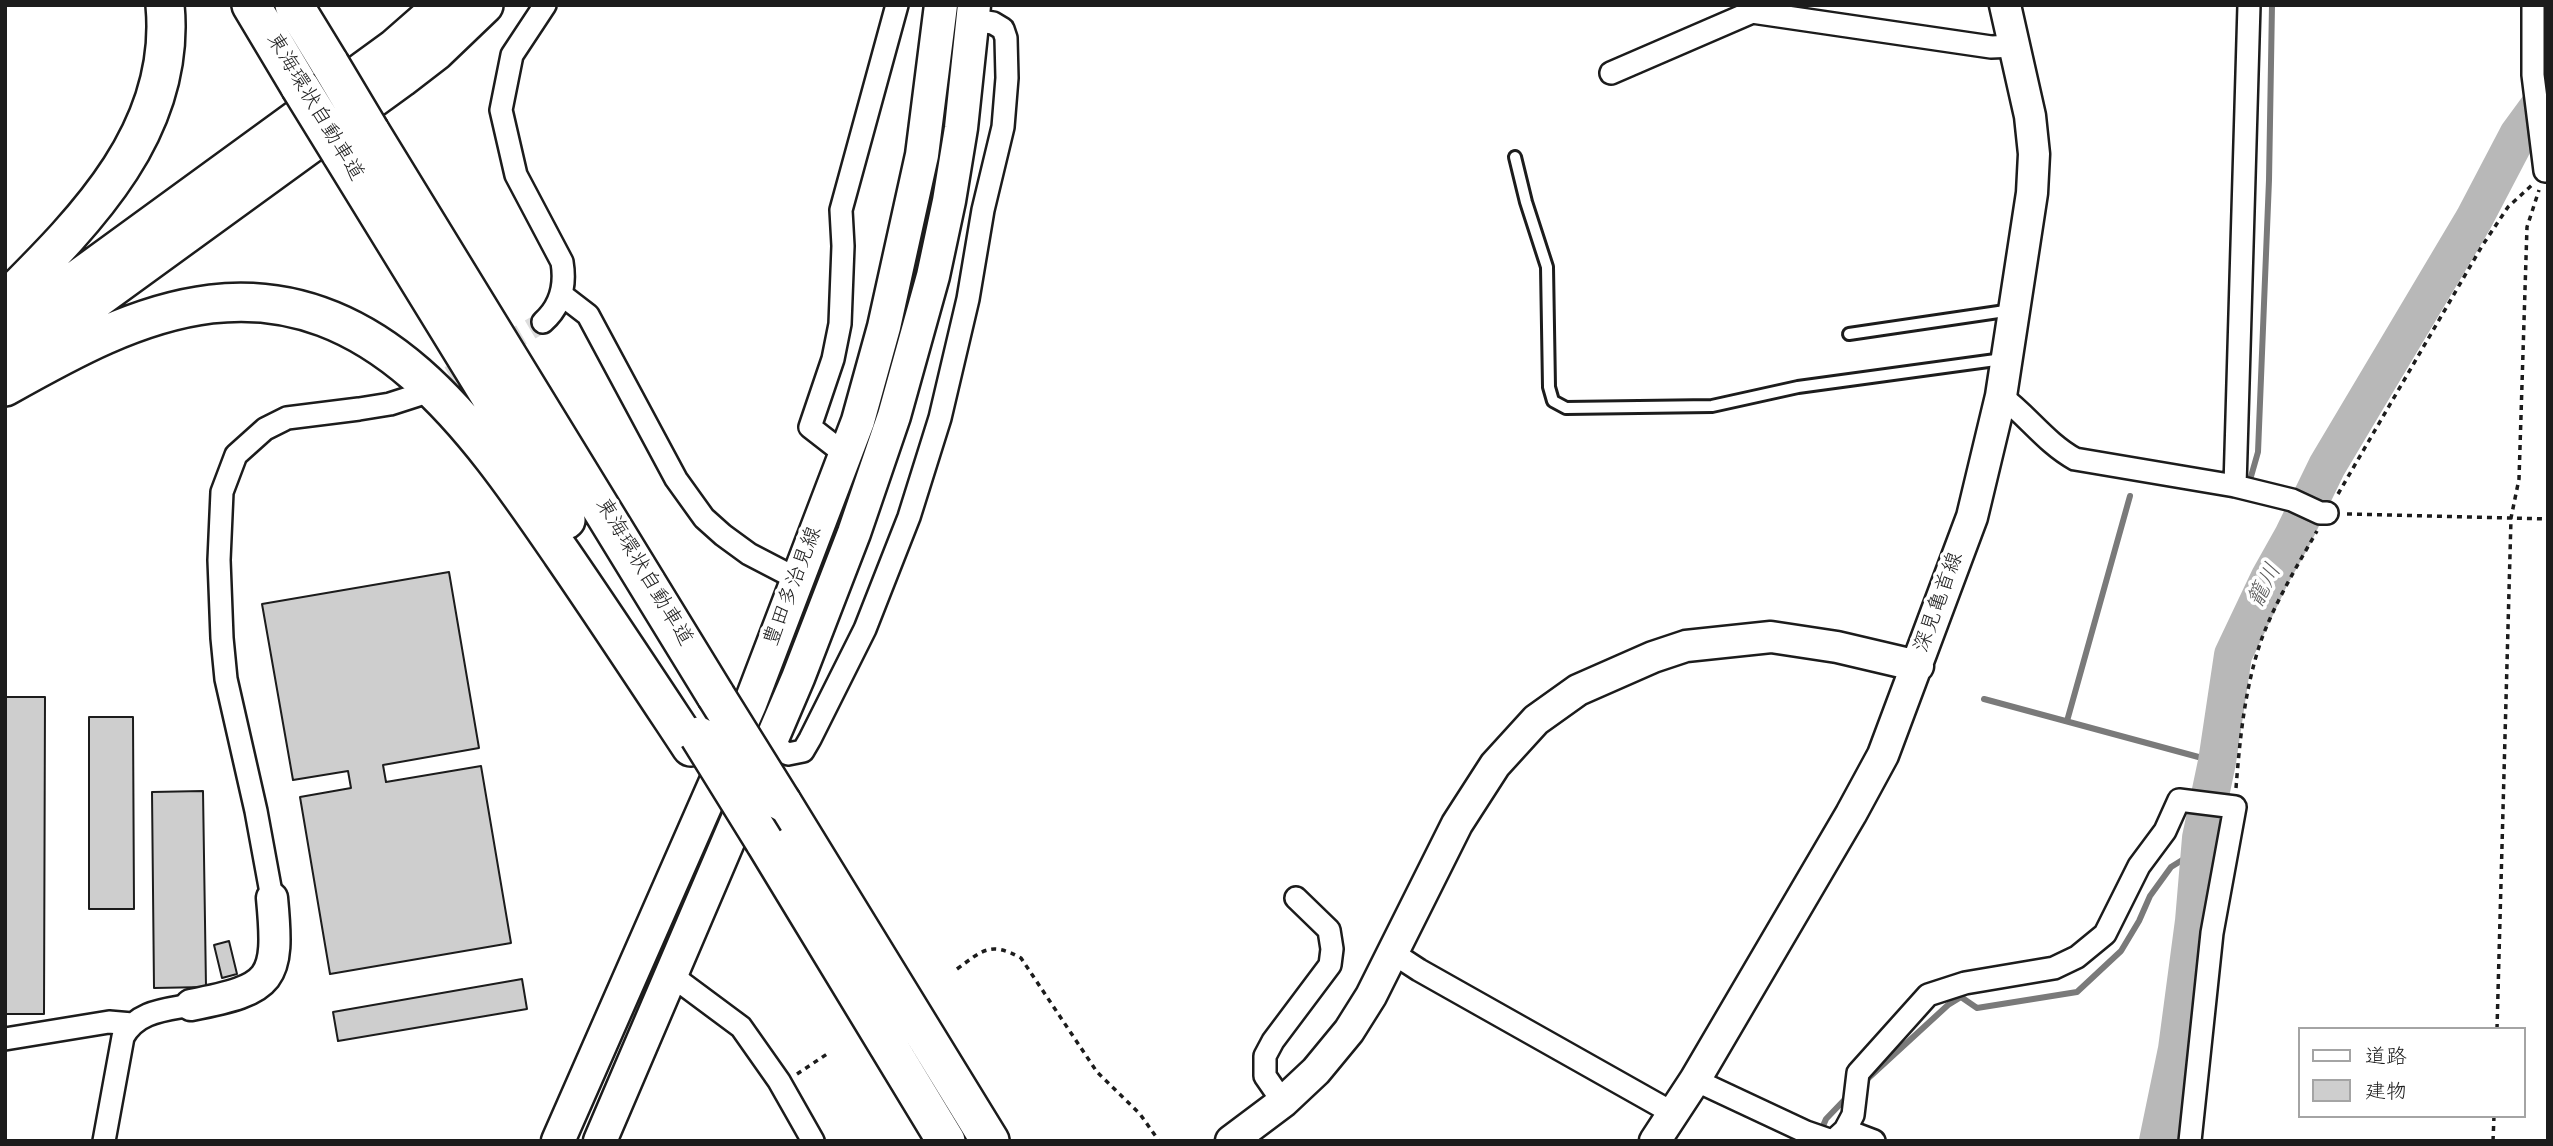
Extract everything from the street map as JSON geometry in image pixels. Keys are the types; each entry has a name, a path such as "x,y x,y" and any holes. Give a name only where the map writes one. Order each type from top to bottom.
{"highway":[{"path":"5,301 90,212 128,159 143,130 161,74 165,44 165,5"},
{"name":"東海環状自動車道","path":"251,5 695,742 769,852 946,1141"},
{"name":"東海環状自動車道","path":"294,5 338,60 555,432 990,1141"},
{"path":"316,5 338,60"},
{"path":"5,332 395,48 444,5"},
{"path":"5,366 401,78 452,37 484,5"},
{"path":"5,387 116,330 179,310 211,304 274,305 306,312 368,338 421,378 449,404 474,434 695,742"}],"main road":[{"name":"豊田多治見線","path":"558,1141 739,729 799,580 858,421 884,327 922,155 941,5"},
{"name":"深見亀首線","path":"1655,1141 1671,1112 1695,1080 1883,755 1972,517 2001,396 2032,193 2034,154 2030,116 2005,5"},
{"name":"豊田多治見線","path":"600,1141 798,678 854,533 905,379 933,276 949,201 961,128 973,12"},
{"path":"1231,1141 1283,1102 1316,1071 1349,1031 1371,996 1457,824 1495,765 1536,720 1578,690 1653,657 1686,646 1771,637 1837,647 1918,666"},
{"path":"191,1005 228,998 262,982 271,969 275,953 272,898"}],"street":[{"path":"543,322 553,313 562,295 562,262 516,175 501,110 512,55 545,5"},
{"path":"846,456 810,427 833,359 840,324 843,246 841,210 897,5"},
{"path":"2235,486 2249,5"},
{"path":"2533,5 2532,75 2545,171"},
{"path":"769,743 788,754 803,751 810,739 864,629 909,517 940,418 968,299 983,211 999,145 1007,78 1006,38 1003,29 973,12"},
{"path":"1611,73 1752,12 1990,47 2016,46"},
{"path":"562,295 589,315 677,480 704,518 723,536 749,554 799,580"},
{"path":"272,898 256,811 226,679 219,560 222,492 236,455 265,429 287,418 370,408 418,395"},
{"path":"2001,396 2016,407 2059,450 2076,459 2235,486 2292,500 2323,513"},
{"path":"1833,1133 1858,1073 1928,995 1965,983 2054,968 2077,957 2105,934 2139,866 2165,831 2179,800 2235,807 2212,933 2190,1141"},
{"path":"1283,1102 1265,1076 1265,1056 1273,1041 1330,965 1332,949 1329,930 1296,898"},
{"path":"1393,953 1671,1112"},
{"path":"671,975 741,1027 779,1081 813,1141"},
{"path":"104,1141 123,1037 140,1017 191,1005"},
{"path":"5,1039 109,1022 132,1024"},
{"path":"1695,1080 1833,1133 1874,1141"}],"lane":[{"path":"1515,157 1547,267 1549,387 1553,401 1566,408 1712,406 1798,387 2006,358"},
{"path":"1849,334 2015,310"}],"path":[{"path":"2235,807 2242,714 2262,640 2278,600 2323,513 2482,246 2508,207 2545,171"},
{"path":"2497,1027 2511,518 2519,479 2527,228 2545,171"},
{"path":"2323,513 2548,519"},
{"path":"957,969 980,952 992,947 1003,948 1021,958 1097,1072 1140,1114 1159,1141"},
{"path":"779,1081 803,1071 830,1052"},
{"path":"2494,1118 2494,1141"}],"building":[{"path":"449,572 479,748 383,765 386,782 481,766 511,943 330,974 300,797 351,788 348,771 293,780 262,604"},
{"path":"5,697 45,697 44,1014 5,1014"},
{"path":"89,717 133,717 134,909 89,909"},
{"path":"203,791 206,987 154,988 152,792"},
{"path":"229,941 237,974 222,978 214,945"},
{"path":"522,979 527,1009 338,1041 333,1012"}],"waterway":[{"path":"2250,480 2258,452 2269,180 2272,5"},
{"name":"籠川","path":"2158,1141 2177,1049 2194,921 2201,838 2217,762 2233,655 2327,466 2474,219 2518,135 2548,94"},
{"path":"2067,721 2130,496"},
{"path":"1984,699 2217,762"},
{"path":"1863,1083 1948,1005 1961,997 1977,1008 2077,992 2121,951 2150,896 2171,867 2200,849"},
{"path":"1820,1133 1826,1119 1849,1095"}],"tunnel":[{"path":"423,392 543,322"}]}
